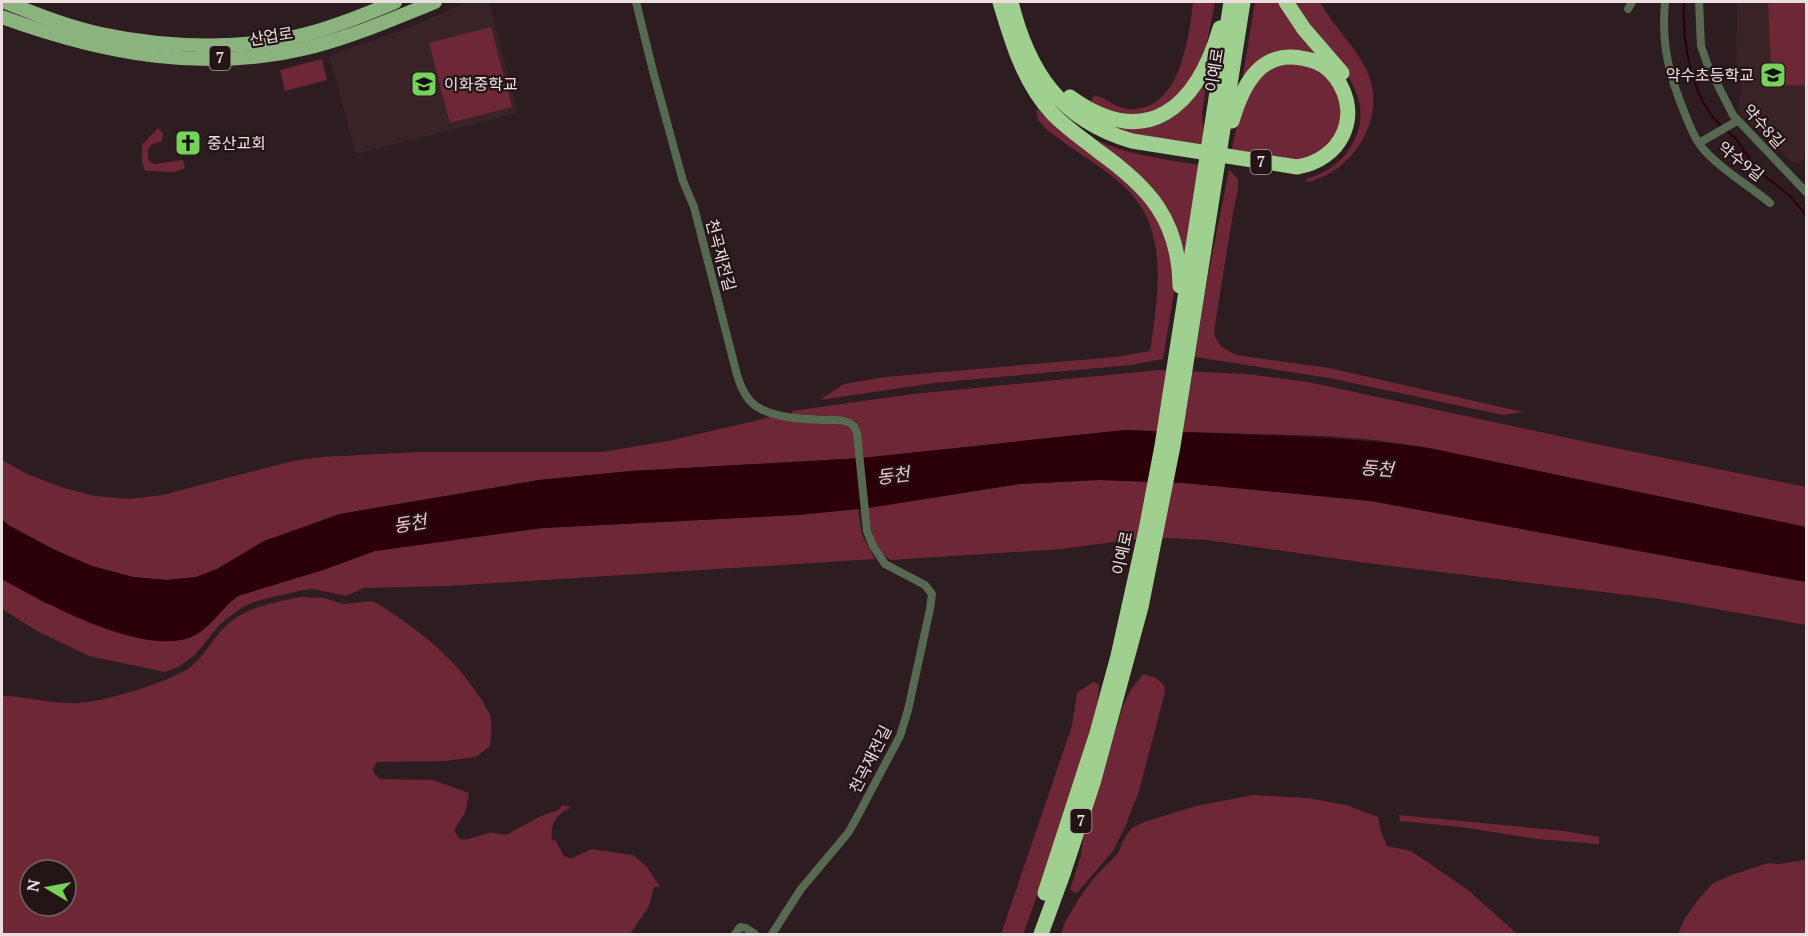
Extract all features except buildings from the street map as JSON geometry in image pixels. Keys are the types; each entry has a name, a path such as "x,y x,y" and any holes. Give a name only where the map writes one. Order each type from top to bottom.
{"highway":[{"name":"7","path":"1000,2 1016,37 1056,97 1097,128 1132,141 1285,166 1309,165 1321,160 1337,145 1347,125 1348,113 1342,88 1329,70 1310,60 1287,57 1266,63 1250,78 1219,143"},
{"name":"7","path":"1011,2 1017,56 1029,81 1054,115 1126,171 1142,186 1164,216 1176,248 1179,268 1182,352"},
{"path":"1016,37 1040,69 1060,90 1078,103 1100,114 1117,119 1147,120 1163,115 1178,106 1199,81 1214,47 1229,2"},
{"name":"이예로","path":"1219,143 1229,2"},
{"name":"이예로","path":"1041,934 1087,803 1110,706 1182,352 1211,171 1219,143 1243,2"},
{"path":"1016,37 1024,65 1035,82 1065,114 1095,134 1129,147 1284,173 1309,172 1322,167 1342,150 1350,137 1353,125 1354,100 1342,74 1304,29 1286,2"},
{"name":"이예로","path":"1030,934 1110,706"}],"main road":[{"name":"산업로","path":"5,2 57,22 101,34 156,43 206,45 263,42 312,32 395,2"},
{"name":"산업로","path":"2,17 53,36 98,47 154,56 204,59 264,55 314,46 378,25 435,2"}],"street":[{"name":"천곡재전길","path":"636,2 683,181 693,207 736,371 745,394 756,406 770,412 847,421 854,426 867,531 873,546 885,564 925,585 932,594 908,710 897,742 852,826 836,848 813,872 772,934"},
{"name":"약수9길","path":"1665,2 1664,36 1668,71 1699,143 1714,161 1770,203"},
{"name":"약수8길","path":"1699,2 1699,34 1704,56 1728,106 1737,121 1806,192"},
{"path":"1699,143 1737,121"},
{"path":"735,934 740,927 755,934"}],"shaded area":[{"name":"이화중학교","path":"467,2 489,2 518,113 356,154 329,56 411,27"},
{"path":"1193,2 1215,2 1207,43 1192,81 1160,110 1131,116 1104,110 1091,101 1094,95 1128,109 1146,107 1160,99 1170,86 1184,53"},
{"path":"1255,2 1280,2 1321,57 1312,55 1247,76 1243,75"},
{"path":"1293,2 1320,2 1362,62 1372,89 1373,106 1370,124 1352,155 1339,167 1324,176 1307,182 1306,179 1331,168 1346,154 1358,133 1361,118 1355,89 1348,76"},
{"name":"약수초등학교","path":"1737,2 1806,2 1806,148 1801,163 1792,162 1740,114 1738,104 1742,90 1736,60"},
{"path":"1768,2 1805,2 1806,85 1772,86"},
{"path":"491,27 512,107 450,123 429,43"},
{"path":"322,59 327,80 285,91 280,70"},
{"path":"1285,63 1318,68 1339,91 1342,130 1308,162 1231,153 1240,111 1261,73"},
{"path":"1200,86 1206,87 1202,114 1204,135 1202,147 1118,132 1099,117 1134,124"},
{"path":"1039,110 1062,132 1138,190 1163,228 1174,275 1174,292 1163,359 1131,365 934,383 820,400 844,384 885,377 1115,357 1150,351 1158,270 1152,231 1144,212 1133,196 1114,178 1046,129 1038,120 1036,111"},
{"path":"158,128 163,133 162,141 152,144 148,149 150,162 155,164 183,160 185,168 174,172 145,171 142,161 142,145"},
{"path":"1094,139 1132,153 1199,165 1185,254 1182,254 1178,235"},
{"path":"1229,170 1238,179 1238,190 1214,331 1217,340 1228,351 1237,355 1329,368 1523,412 1503,415 1329,378 1195,357 1206,286"},
{"path":"1159,370 1247,374 1308,382 1806,487 1806,527 1429,448 1376,440 1325,436 1125,430 862,458 631,471 539,480 340,514 264,541 217,569 196,577 167,580 133,577 92,566 53,549 8,525 2,519 2,460 27,474 64,488 95,496 129,499 162,495 293,461 322,457 419,452 602,452 668,441 771,417 858,426 857,422 847,417 792,414 792,411 913,394"},
{"path":"1099,480 1184,483 1371,501 1806,582 1806,625 1660,599 1367,563 1207,540 1136,539 1061,549 891,560 876,544 871,530 868,508 1019,484"},
{"path":"858,509 862,535 875,559 447,586 364,588 346,596 314,589 303,590 244,606 220,624 195,655 178,667 165,672 89,656 37,631 2,609 2,579 45,603 190,638 238,596 323,570 375,551 543,528 798,515"},
{"path":"300,597 324,598 343,604 372,601 407,623 431,642 464,676 489,713 490,746 476,757 445,761 377,762 373,768 374,773 380,779 433,780 469,793 465,813 454,830 459,839 470,839 488,833 508,834 541,816 559,810 562,805 571,807 558,816 552,829 552,840 556,841 563,855 570,859 592,849 632,854 647,867 660,887 654,887 649,906 630,934 2,934 2,696 61,703 82,703 113,697 148,686 188,669 199,660 215,638 232,621 259,607"},
{"path":"1143,674 1156,678 1164,685 1165,692 1139,791 1113,851 1077,893 1070,890 1081,855 1084,834 1123,706 1130,691"},
{"path":"1093,682 1099,684 1093,723 1027,924 1023,934 1001,934 1072,726 1077,693"},
{"path":"1253,795 1308,798 1346,805 1378,817 1387,846 1411,851 1468,890 1517,934 1061,934 1065,922 1080,897 1093,879 1118,853 1132,828 1196,806"},
{"path":"1399,815 1564,831 1599,837 1599,844 1538,839 1461,827 1400,821"},
{"path":"1806,860 1806,934 1678,934 1697,901 1713,883 1768,863"}],"water":[{"name":"동천","path":"1125,430 1315,437 1429,448 1806,527 1806,582 1371,501 1184,483 1099,480 1019,484 868,508 798,515 543,528 375,551 323,570 238,596 196,635 168,641 145,639 93,624 42,601 2,579 2,519 8,525 53,549 92,566 133,577 167,580 196,577 217,569 264,541 340,514 539,480 631,471 862,458"}],"waterway":[{"path":"1684,2 1685,34 1691,69 1703,101 1711,115 1722,127"},
{"path":"1727,131 1737,140 1756,169 1790,196 1806,215"}],"place":[{"name":"약수초등학교","path":"1773,75"},
{"name":"이화중학교","path":"424,84"},
{"name":"중산교회","path":"188,143"}]}
